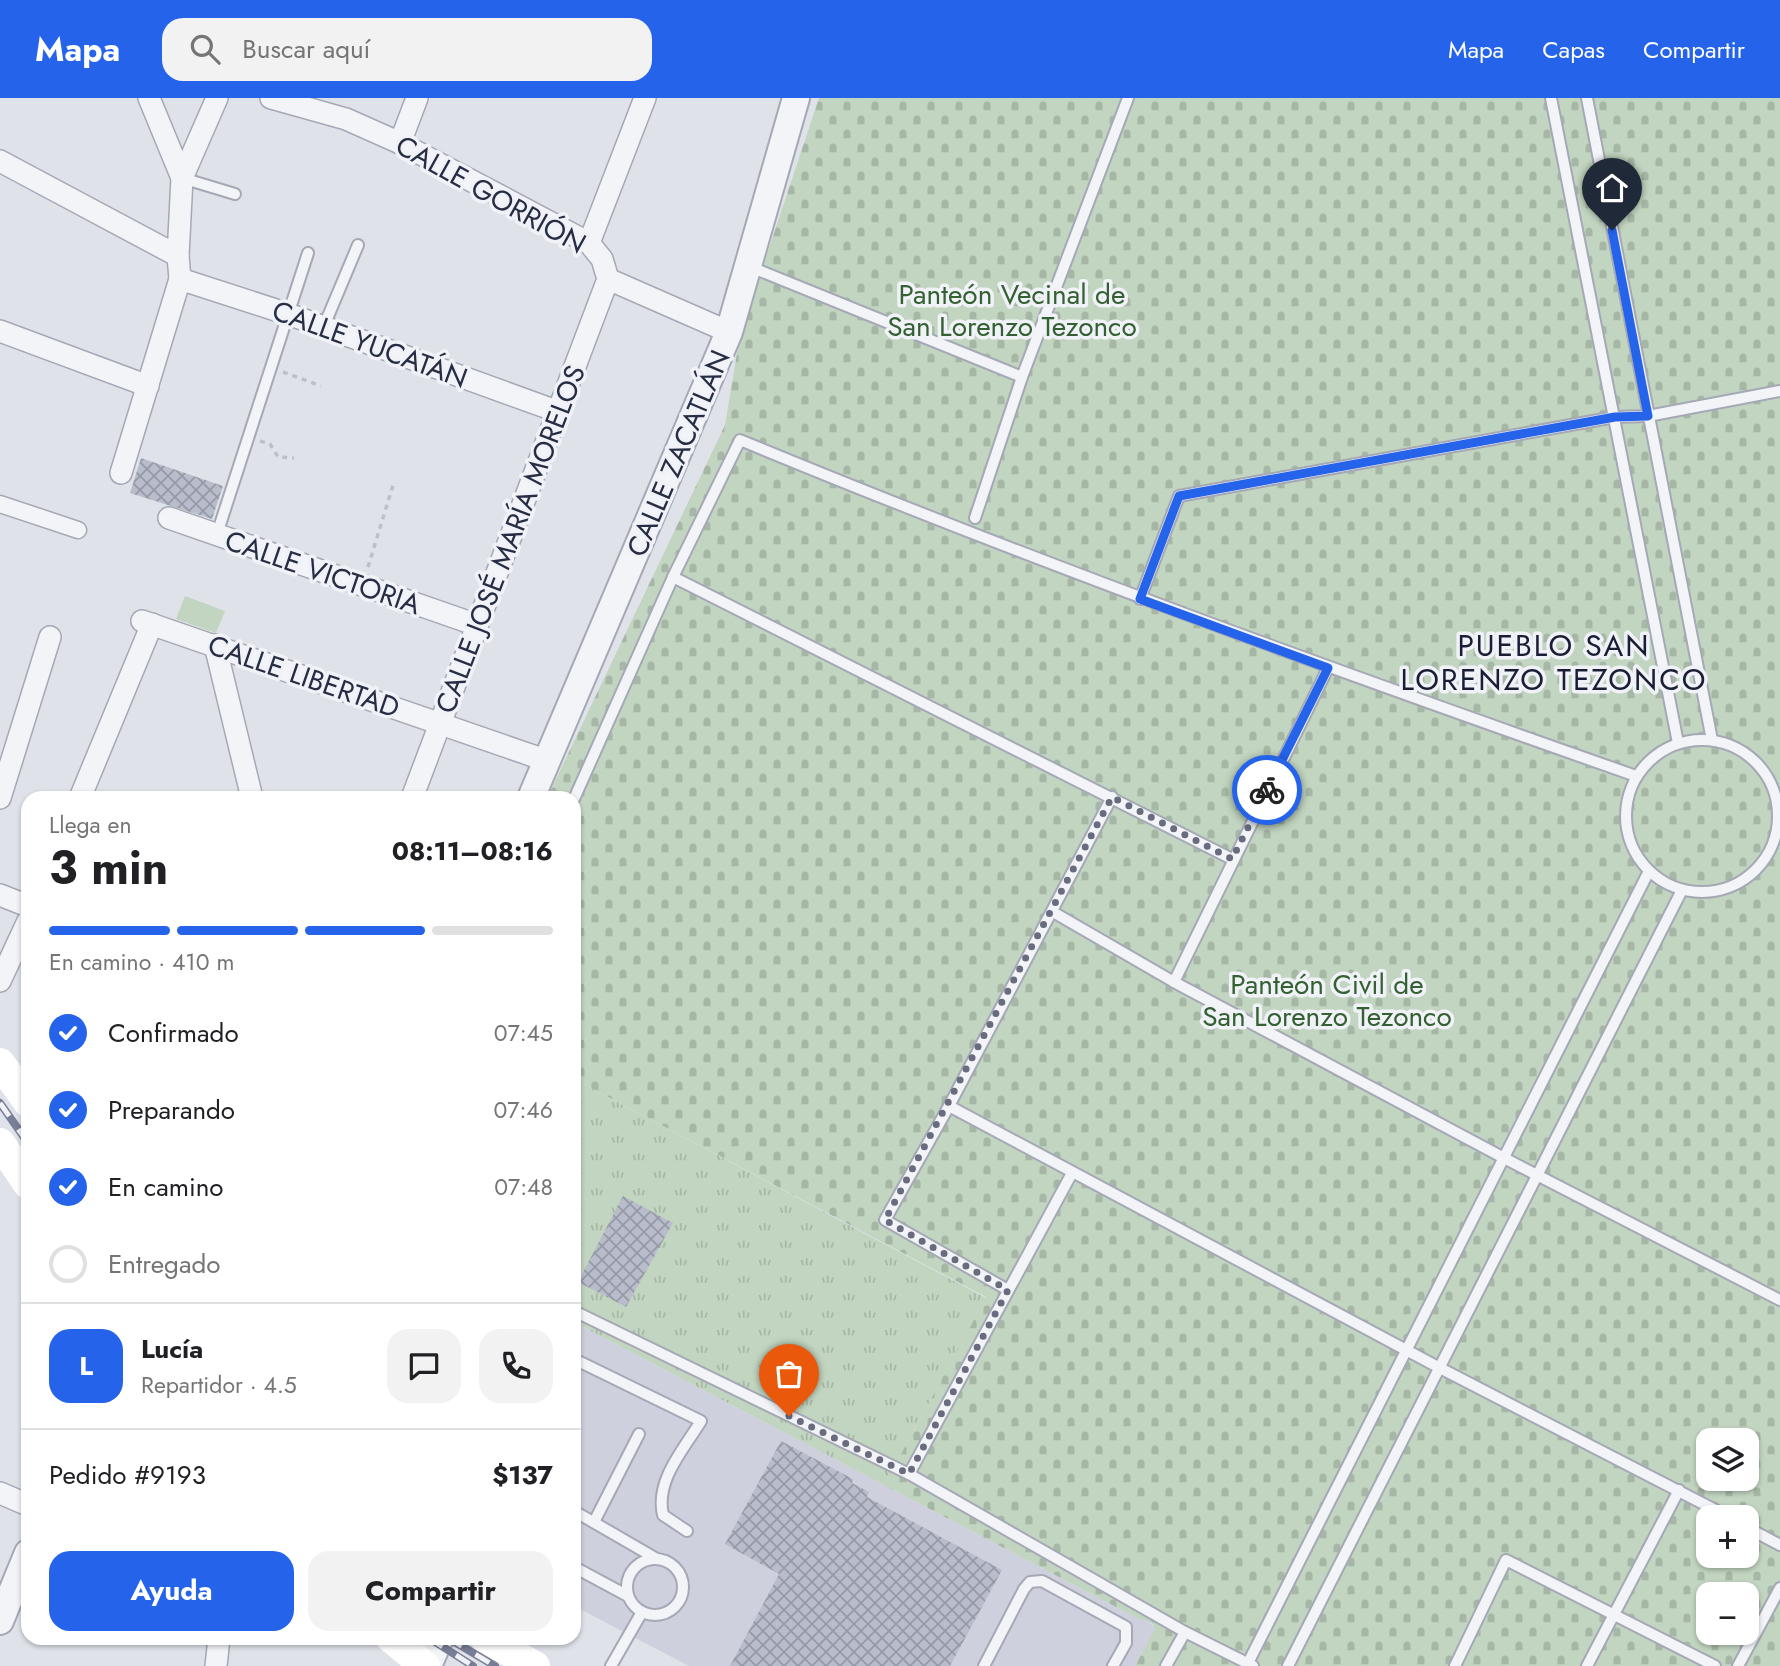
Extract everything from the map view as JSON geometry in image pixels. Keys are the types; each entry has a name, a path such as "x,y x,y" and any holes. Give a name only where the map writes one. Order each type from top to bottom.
{"main road":[{"path":"0,1063 21,1092"},
{"path":"0,1143 21,1174"},
{"path":"400,1645 426,1666"},
{"path":"498,1645 535,1666"}],"street":[{"path":"149,98 182,178"},
{"path":"121,473 180,279 178,256 182,178 217,98"},
{"name":"CALLE GORRIÓN","path":"271,98 346,120 400,143 589,243 603,259 608,279 729,332"},
{"path":"400,143 417,98"},
{"path":"589,243 645,98"},
{"name":"CALLE ZACATLÁN","path":"534,791 680,454 729,332 796,98"},
{"path":"0,161 178,256"},
{"name":"CALLE YUCATÁN","path":"180,279 324,326 559,412"},
{"name":"CALLE JOSÉ MARÍA MORELOS","path":"415,791 608,279"},
{"path":"0,331 148,386"},
{"path":"0,504 78,530"},
{"name":"CALLE VICTORIA","path":"169,518 477,625"},
{"name":"CALLE LIBERTAD","path":"83,791 147,622 545,760"},
{"path":"0,798 50,637"},
{"path":"215,645 250,791"},
{"path":"0,895 21,903"},
{"path":"0,981 21,936"},
{"path":"0,1493 21,1502"},
{"path":"0,1621 21,1570"},
{"path":"216,1666 218,1645"},
{"path":"426,1666 436,1645"}],"lane":[{"path":"975,519 1022,377 1128,98"},
{"path":"1551,98 1678,743"},
{"path":"1587,98 1712,740"},
{"path":"182,178 235,194"},
{"path":"324,326 358,245"},
{"path":"217,534 308,253"},
{"path":"748,266 1022,377"},
{"path":"1140,599 1179,496 1615,417 1648,416 1780,391"},
{"path":"578,791 673,578 740,440 954,528 1140,599 1636,776"},
{"path":"673,578 1232,859"},
{"path":"1174,982 1328,668"},
{"path":"1712,740 1747,754 1776,782 1779,812 1777,842 1760,866 1738,883 1710,892 1682,890 1649,871 1632,848 1625,819 1626,804 1636,776 1654,756 1678,743 1712,740"},
{"path":"1008,1290 885,1220 1053,912 1112,797"},
{"path":"581,1314 909,1474 1185,1632 1250,1665 1649,871"},
{"path":"1288,1666 1682,890"},
{"path":"1053,912 1174,982 1504,1158 1780,1300"},
{"path":"949,1105 1438,1367 1706,1505"},
{"path":"909,1474 1072,1173"},
{"path":"581,1362 701,1421 663,1483 660,1502 663,1516 687,1531"},
{"path":"594,1522 639,1434"},
{"path":"1587,1666 1679,1490"},
{"path":"581,1515 676,1568 683,1589 680,1600 663,1614 642,1612 628,1595 581,1571"},
{"path":"1759,1534 1780,1545"},
{"path":"628,1595 626,1584 636,1565 657,1559"},
{"path":"1455,1666 1506,1560 1715,1666"},
{"path":"984,1666 1030,1581 1042,1581 1126,1626 1126,1643 1113,1666"},
{"path":"1738,1666 1780,1588"},
{"path":"611,1666 642,1612"},
{"path":"1166,1666 1185,1632"}],"path":[{"path":"271,368 321,386"},
{"path":"248,437 270,444 278,457 294,458"},
{"path":"362,585 393,485"}],"shaded area":[{"path":"581,1326 1135,1617 1146,1618 1156,1629 1135,1666 689,1666 581,1610"}],"green space":[{"name":"Panteón Civil de San Lorenzo Tezonco","path":"819,98 1780,98 1780,1666 1135,1666 1155,1629 1152,1623 1135,1617 884,1485 986,1297 581,1083 581,791 550,791 725,425 740,335"},
{"path":"185,596 225,611 216,633 176,619"},
{"path":"581,1083 986,1298 884,1485 581,1326"}],"building":[{"path":"141,458 223,486 212,519 130,493"},
{"path":"623,1196 673,1223 626,1307 581,1284 581,1276"},
{"path":"781,1441 853,1479 852,1483 869,1492 867,1497 1002,1570 950,1666 730,1666 779,1574 725,1544"}],"railway":[{"path":"0,1103 21,1133"},
{"path":"440,1645 473,1666"},
{"path":"460,1645 495,1666"}],"way so far":[{"path":"789,1416 909,1474 1008,1290 885,1220 1053,912 1112,797 1232,859 1267,790"}],"district":[{"name":"PUEBLO SAN LORENZO TEZONCO","path":"1554,663"}],"route":[{"path":"1267,790 1328,668 1140,599 1179,496 1615,417 1648,416 1612,230"}],"park label":[{"name":"Panteón Vecinal de San Lorenzo Tezonco","path":"1012,310"}]}
